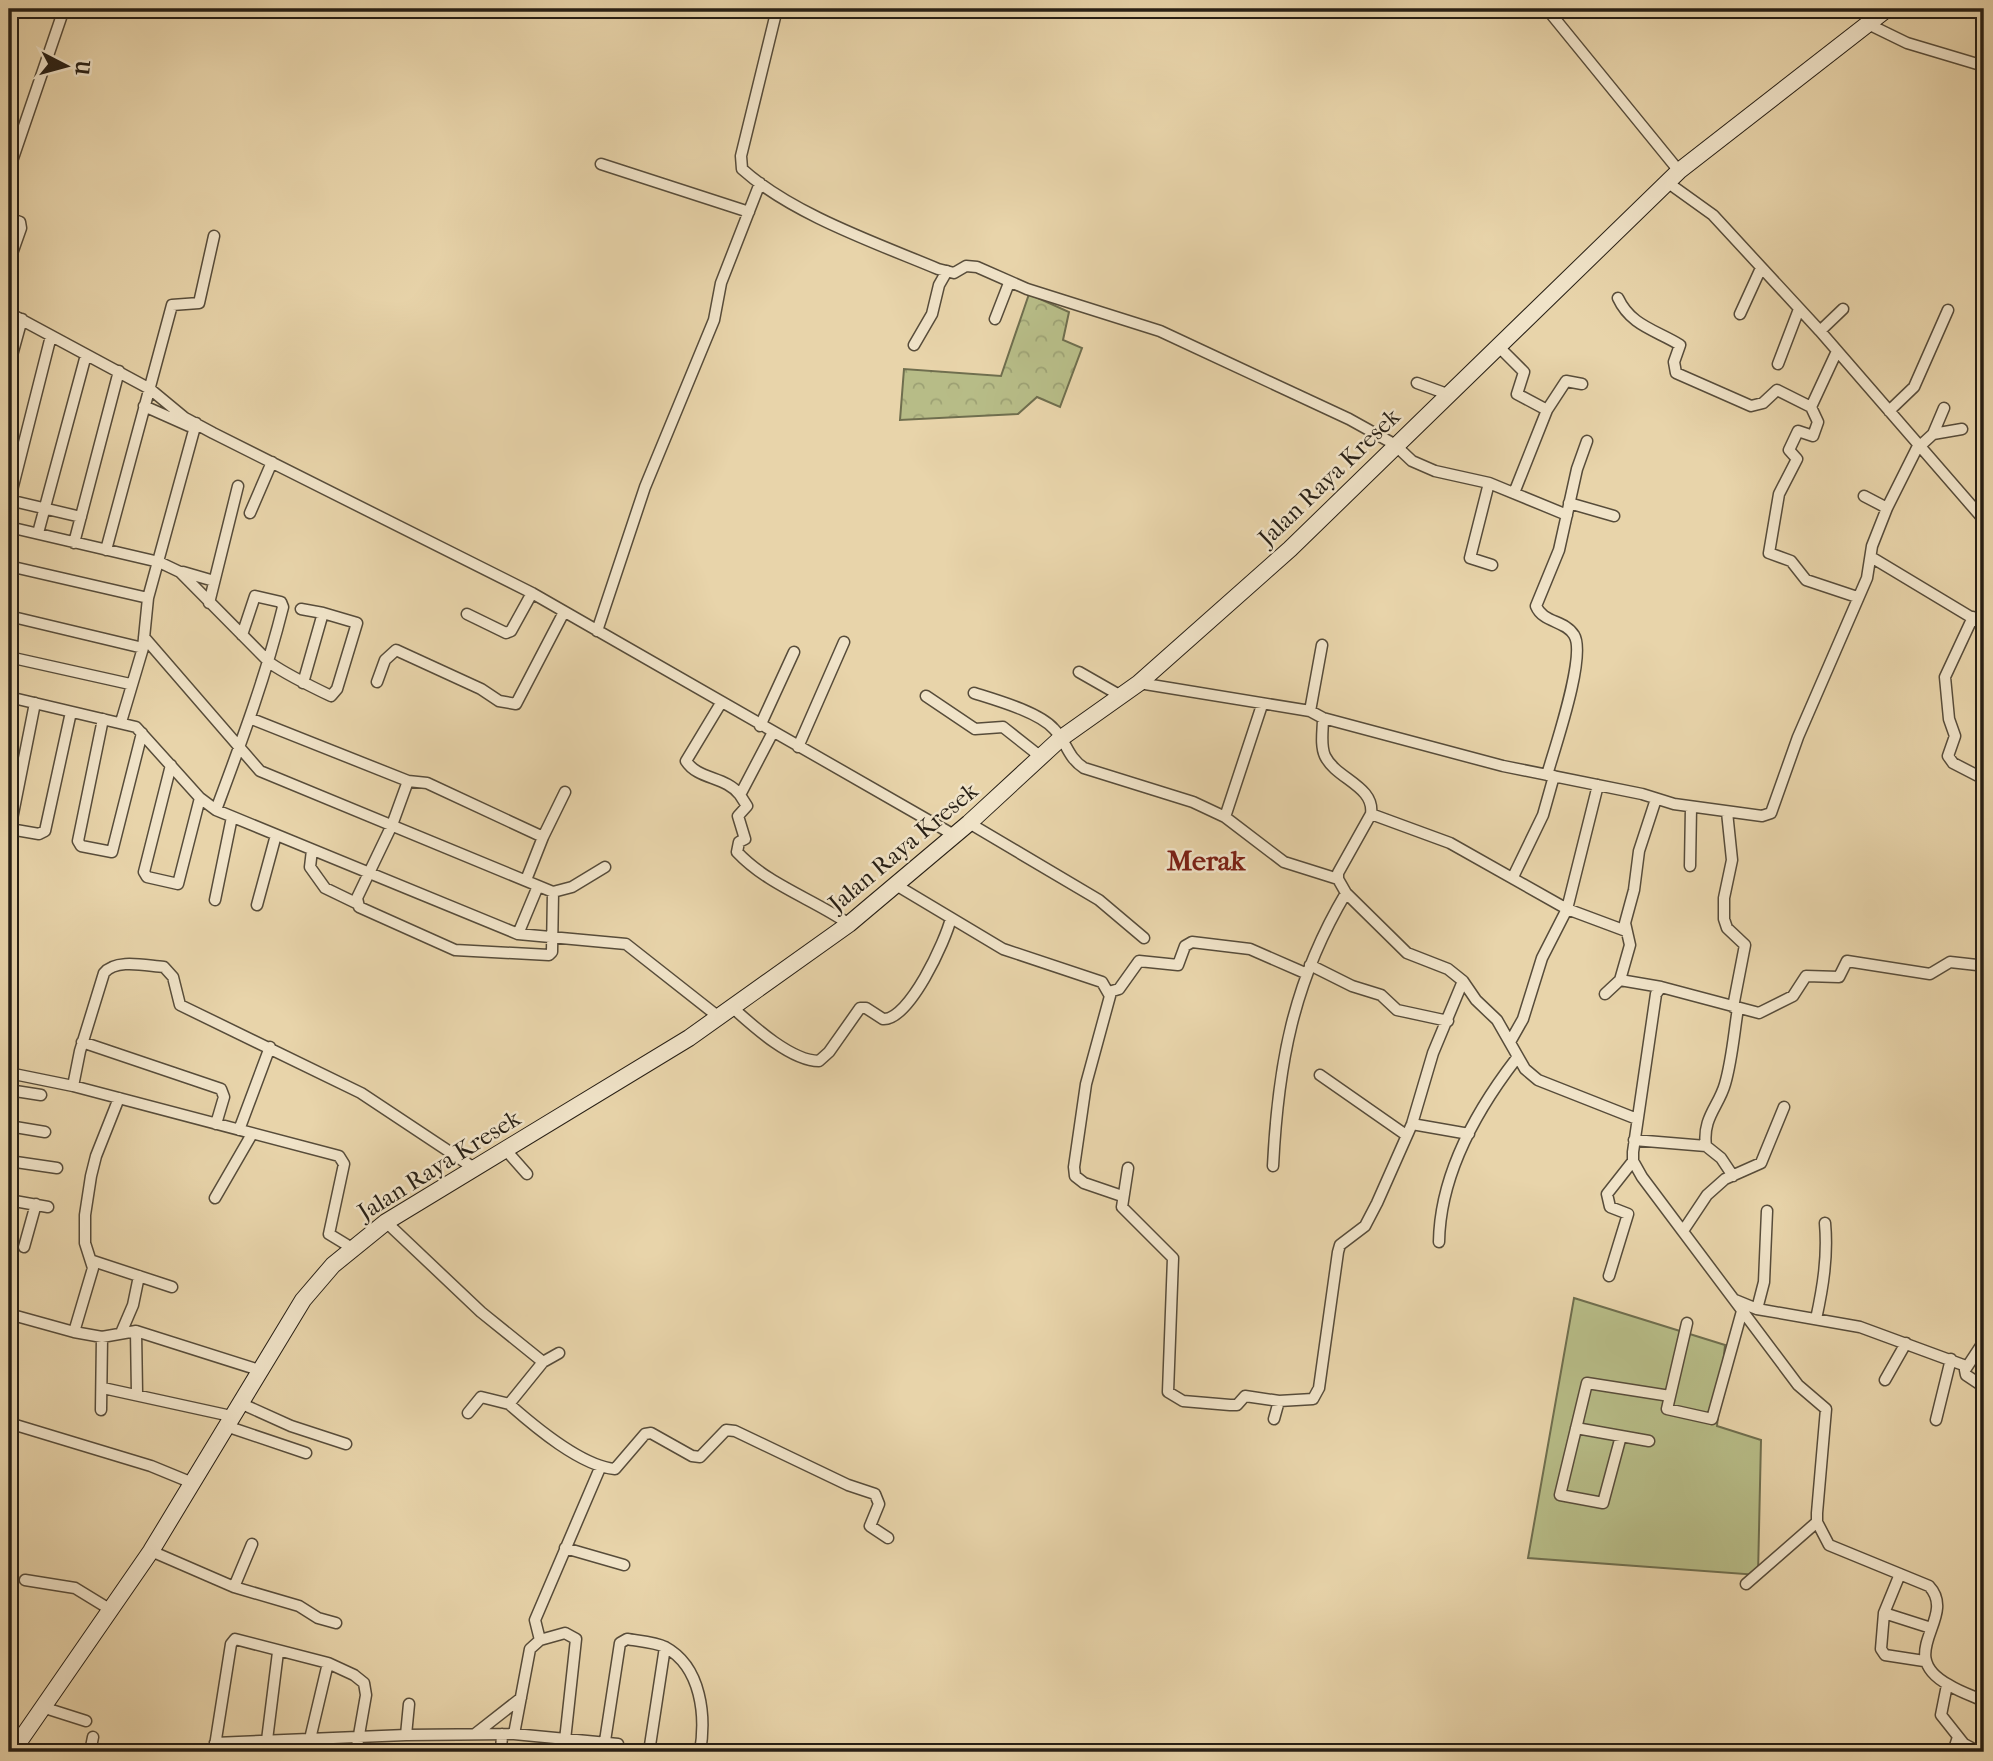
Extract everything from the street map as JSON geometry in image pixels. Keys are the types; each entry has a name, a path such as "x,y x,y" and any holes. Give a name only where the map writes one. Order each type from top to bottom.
{"main road":[{"name":"Jalan Raya Kresek","path":"12,1752 151,1550 303,1300 352,1248 386,1222 504,1148 600,1094 727,1013 849,924 969,823 1060,739 1139,683 1290,548 1394,444 1450,395 1673,176 1886,9"}],"street":[{"path":"9,170 64,9"},
{"path":"777,9 741,156 742,169 760,183 831,223 947,271 954,273 965,265 977,267 1009,283 1160,331 1394,444 1412,461 1435,471 1489,483 1567,515"},
{"path":"1547,9 1673,176 1713,215 1799,309 1822,329 1838,351 1895,406 1919,445 1984,520"},
{"path":"1868,24 1907,43 1984,66"},
{"path":"601,164 749,212"},
{"path":"597,631 645,487 714,320 721,283 760,183"},
{"path":"9,218 20,222 21,228 9,262"},
{"path":"106,550 172,305 176,302 196,305 201,298 214,236"},
{"path":"1740,314 1761,268"},
{"path":"914,345 932,314 939,285 947,271"},
{"path":"995,319 1009,283"},
{"path":"1618,298 1624,311 1645,328 1680,345 1674,368 1682,378 1751,407 1763,403 1777,390 1811,407 1817,414 1818,422 1813,436 1798,431 1789,450 1797,459 1779,495 1769,553 1791,561 1806,580 1857,597"},
{"path":"1778,364 1799,309"},
{"path":"1895,406 1914,387 1948,310"},
{"path":"9,313 150,389 194,425"},
{"path":"1822,329 1838,313"},
{"path":"9,366 22,320"},
{"path":"51,336 9,501 81,517"},
{"path":"1499,347 1524,372 1517,394 1547,410"},
{"path":"1811,407 1838,351"},
{"path":"38,533 86,355"},
{"path":"74,543 120,371"},
{"path":"1514,493 1547,410 1566,382 1582,384"},
{"path":"1417,383 1450,395"},
{"path":"144,406 194,425 272,462 532,593 954,835"},
{"path":"1933,434 1944,408"},
{"path":"121,722 143,643 148,598 194,425"},
{"path":"1139,683 1310,711 1324,718 1550,775 1691,807 1762,816 1770,813 1798,737 1867,578 1887,508 1919,445 1933,434 1962,429"},
{"path":"1513,877 1543,815 1572,688 1577,646 1575,636 1566,627 1544,617 1536,606 1552,572 1587,441"},
{"path":"250,513 272,462"},
{"path":"1489,483 1470,558 1492,565"},
{"path":"209,603 238,486"},
{"path":"1864,496 1887,508"},
{"path":"1569,503 1614,516"},
{"path":"9,527 159,562 180,572 214,582"},
{"path":"1871,557 1984,625"},
{"path":"9,566 148,598"},
{"path":"180,572 270,663 331,696 335,694 357,623 301,609"},
{"path":"467,614 506,633 511,631 532,593"},
{"path":"216,810 252,719 270,663 283,607 281,602 255,597 242,635"},
{"path":"377,682 385,660 396,650 481,689 502,702 516,704 564,612"},
{"path":"303,683 323,613"},
{"path":"9,616 143,643 240,746 260,771"},
{"path":"1973,617 1946,672 1949,719 1955,736 1948,757 1953,763 1984,779"},
{"path":"798,747 844,642"},
{"path":"1310,711 1322,645"},
{"path":"760,726 794,652"},
{"path":"9,657 130,684"},
{"path":"1079,672 1121,696"},
{"path":"974,693 1015,707 1053,727 1072,760 1084,768 1193,802 1225,817 1284,862 1338,879 1346,893 1407,953 1448,969 1463,981 1476,1000 1497,1020 1516,1059 1538,1080 1637,1119"},
{"path":"926,696 975,729 997,726 1008,729 1041,757"},
{"path":"9,697 121,722 142,733 200,798 216,810 518,934 626,944 727,1013 812,1061 819,1061 860,1009 866,1008 883,1019 896,1015 935,963 945,943 951,918"},
{"path":"35,703 10,829 39,834 45,831 71,712"},
{"path":"721,703 686,761 707,776 717,778 740,795 747,806 738,816 745,839 739,842 737,852 778,883 818,902 849,924"},
{"path":"1225,817 1262,705"},
{"path":"1324,718 1323,747 1326,758 1335,769 1366,794 1372,805 1371,814 1338,879"},
{"path":"103,719 78,841 81,846 112,852 142,733"},
{"path":"252,719 408,781 427,783 543,837"},
{"path":"740,795 773,732"},
{"path":"233,764 260,771 553,892 572,887 605,867"},
{"path":"170,765 144,872 148,877 178,884 200,798"},
{"path":"356,903 392,825 408,781"},
{"path":"1510,1042 1523,1019 1542,958 1567,909 1598,785"},
{"path":"526,880 565,792"},
{"path":"1605,994 1620,980 1630,945 1626,931 1639,851 1656,799"},
{"path":"1690,866 1691,807"},
{"path":"1706,1146 1711,1110 1724,1086 1745,945 1727,929 1724,919 1724,898 1732,860 1727,812"},
{"path":"1371,814 1450,843 1567,909 1626,931"},
{"path":"215,900 232,817"},
{"path":"969,823 1099,901 1144,938"},
{"path":"257,905 276,835"},
{"path":"312,850 312,872 325,888 359,907 455,950 549,955 553,892"},
{"path":"896,885 1003,948 1102,982 1110,992"},
{"path":"518,934 538,886"},
{"path":"1273,1166 1276,1108 1286,1041 1308,969 1346,893"},
{"path":"1110,992 1119,989 1139,961 1178,965 1185,946 1192,942 1250,949 1381,995 1397,1010 1448,1021"},
{"path":"1620,980 1764,1012 1793,996 1806,976 1839,977 1847,961 1930,974 1951,962 1977,965 1984,960"},
{"path":"73,1086 82,1042 104,973 112,966 131,965 170,970 180,1005 361,1093 474,1168"},
{"path":"1128,1168 1122,1196 1125,1212 1173,1258 1168,1392 1183,1401 1230,1405 1237,1405 1245,1396 1279,1401 1307,1400 1317,1394 1340,1245 1365,1226 1412,1124 1433,1053 1463,981"},
{"path":"1609,1276 1628,1214 1609,1207 1607,1194 1633,1161 1656,994 1661,987"},
{"path":"1110,992 1086,1084 1074,1167 1076,1176 1084,1183 1122,1196"},
{"path":"82,1042 221,1089 224,1097 216,1124"},
{"path":"239,1130 270,1047"},
{"path":"1439,1242 1443,1199 1469,1134 1499,1082 1516,1059"},
{"path":"9,1073 73,1086 343,1159 329,1234 352,1248"},
{"path":"1320,1075 1406,1135"},
{"path":"9,1090 41,1095"},
{"path":"74,1332 92,1279 93,1261 85,1243 85,1215 96,1156 119,1098"},
{"path":"1683,1231 1707,1195 1725,1180 1761,1163 1784,1107"},
{"path":"1412,1124 1469,1134"},
{"path":"9,1126 44,1132"},
{"path":"215,1198 252,1133"},
{"path":"1634,1140 1706,1146 1721,1158 1733,1176"},
{"path":"504,1148 527,1174"},
{"path":"9,1161 57,1168"},
{"path":"1633,1161 1798,1385 1826,1409 1817,1522 1829,1545 1929,1586 1936,1593 1939,1604 1923,1651 1924,1661"},
{"path":"9,1200 48,1207"},
{"path":"24,1247 36,1204"},
{"path":"1757,1309 1764,1282 1767,1211"},
{"path":"386,1222 481,1312 544,1362"},
{"path":"1816,1320 1825,1277 1825,1223"},
{"path":"93,1261 172,1287"},
{"path":"121,1333 133,1305 139,1276"},
{"path":"1734,1300 1757,1309 1860,1327 1966,1366"},
{"path":"1687,1323 1667,1409 1712,1419 1742,1311"},
{"path":"9,1314 102,1337 136,1331 262,1371"},
{"path":"136,1331 137,1393"},
{"path":"101,1410 102,1337"},
{"path":"1984,1340 1966,1366 1966,1376 1984,1387"},
{"path":"1885,1380 1906,1343"},
{"path":"509,1404 544,1362 559,1353"},
{"path":"1936,1420 1951,1359"},
{"path":"1621,1436 1603,1503 1560,1494 1587,1383 1670,1396"},
{"path":"103,1388 291,1426 346,1444"},
{"path":"468,1413 481,1397 509,1404 537,1428 600,1468 619,1467 645,1434 652,1433 692,1456 700,1457 726,1430 736,1431 848,1485 875,1494 879,1504 870,1525 888,1538"},
{"path":"1274,1419 1279,1401"},
{"path":"232,1415 306,1453"},
{"path":"9,1423 151,1466 190,1482"},
{"path":"1576,1428 1649,1441"},
{"path":"540,1640 536,1620 600,1468"},
{"path":"1746,1584 1817,1522"},
{"path":"234,1587 252,1544"},
{"path":"565,1548 624,1565"},
{"path":"151,1550 234,1587 299,1606 315,1617 336,1623"},
{"path":"1900,1574 1884,1613 1880,1643 1885,1655 1924,1661 1947,1685 1984,1701"},
{"path":"25,1580 75,1588 106,1617"},
{"path":"1884,1613 1931,1629"},
{"path":"501,1752 521,1698 530,1649 540,1640 565,1633 576,1639 565,1740"},
{"path":"606,1741 622,1639 665,1647 682,1664 700,1694 705,1723 700,1752"},
{"path":"356,1752 357,1738 366,1695 364,1684 328,1663 278,1652 256,1643 233,1641 215,1747 267,1740 357,1738 406,1735 475,1734 508,1734 618,1744"},
{"path":"649,1752 665,1647"},
{"path":"267,1740 278,1652"},
{"path":"310,1739 328,1663"},
{"path":"1947,1685 1941,1715 1958,1737 1979,1752"},
{"path":"475,1734 521,1698"},
{"path":"406,1735 409,1704"},
{"path":"42,1707 86,1721"},
{"path":"90,1752 93,1737"},
{"path":"1952,1752 1958,1737"}],"green space":[{"path":"1029,294 1069,312 1063,340 1082,348 1060,407 1037,397 1018,414 900,420 904,369 1001,376"},
{"path":"1574,1298 1725,1345 1717,1426 1761,1440 1758,1575 1528,1558"}],"district":[{"name":"Merak","path":"1206,860"}]}
